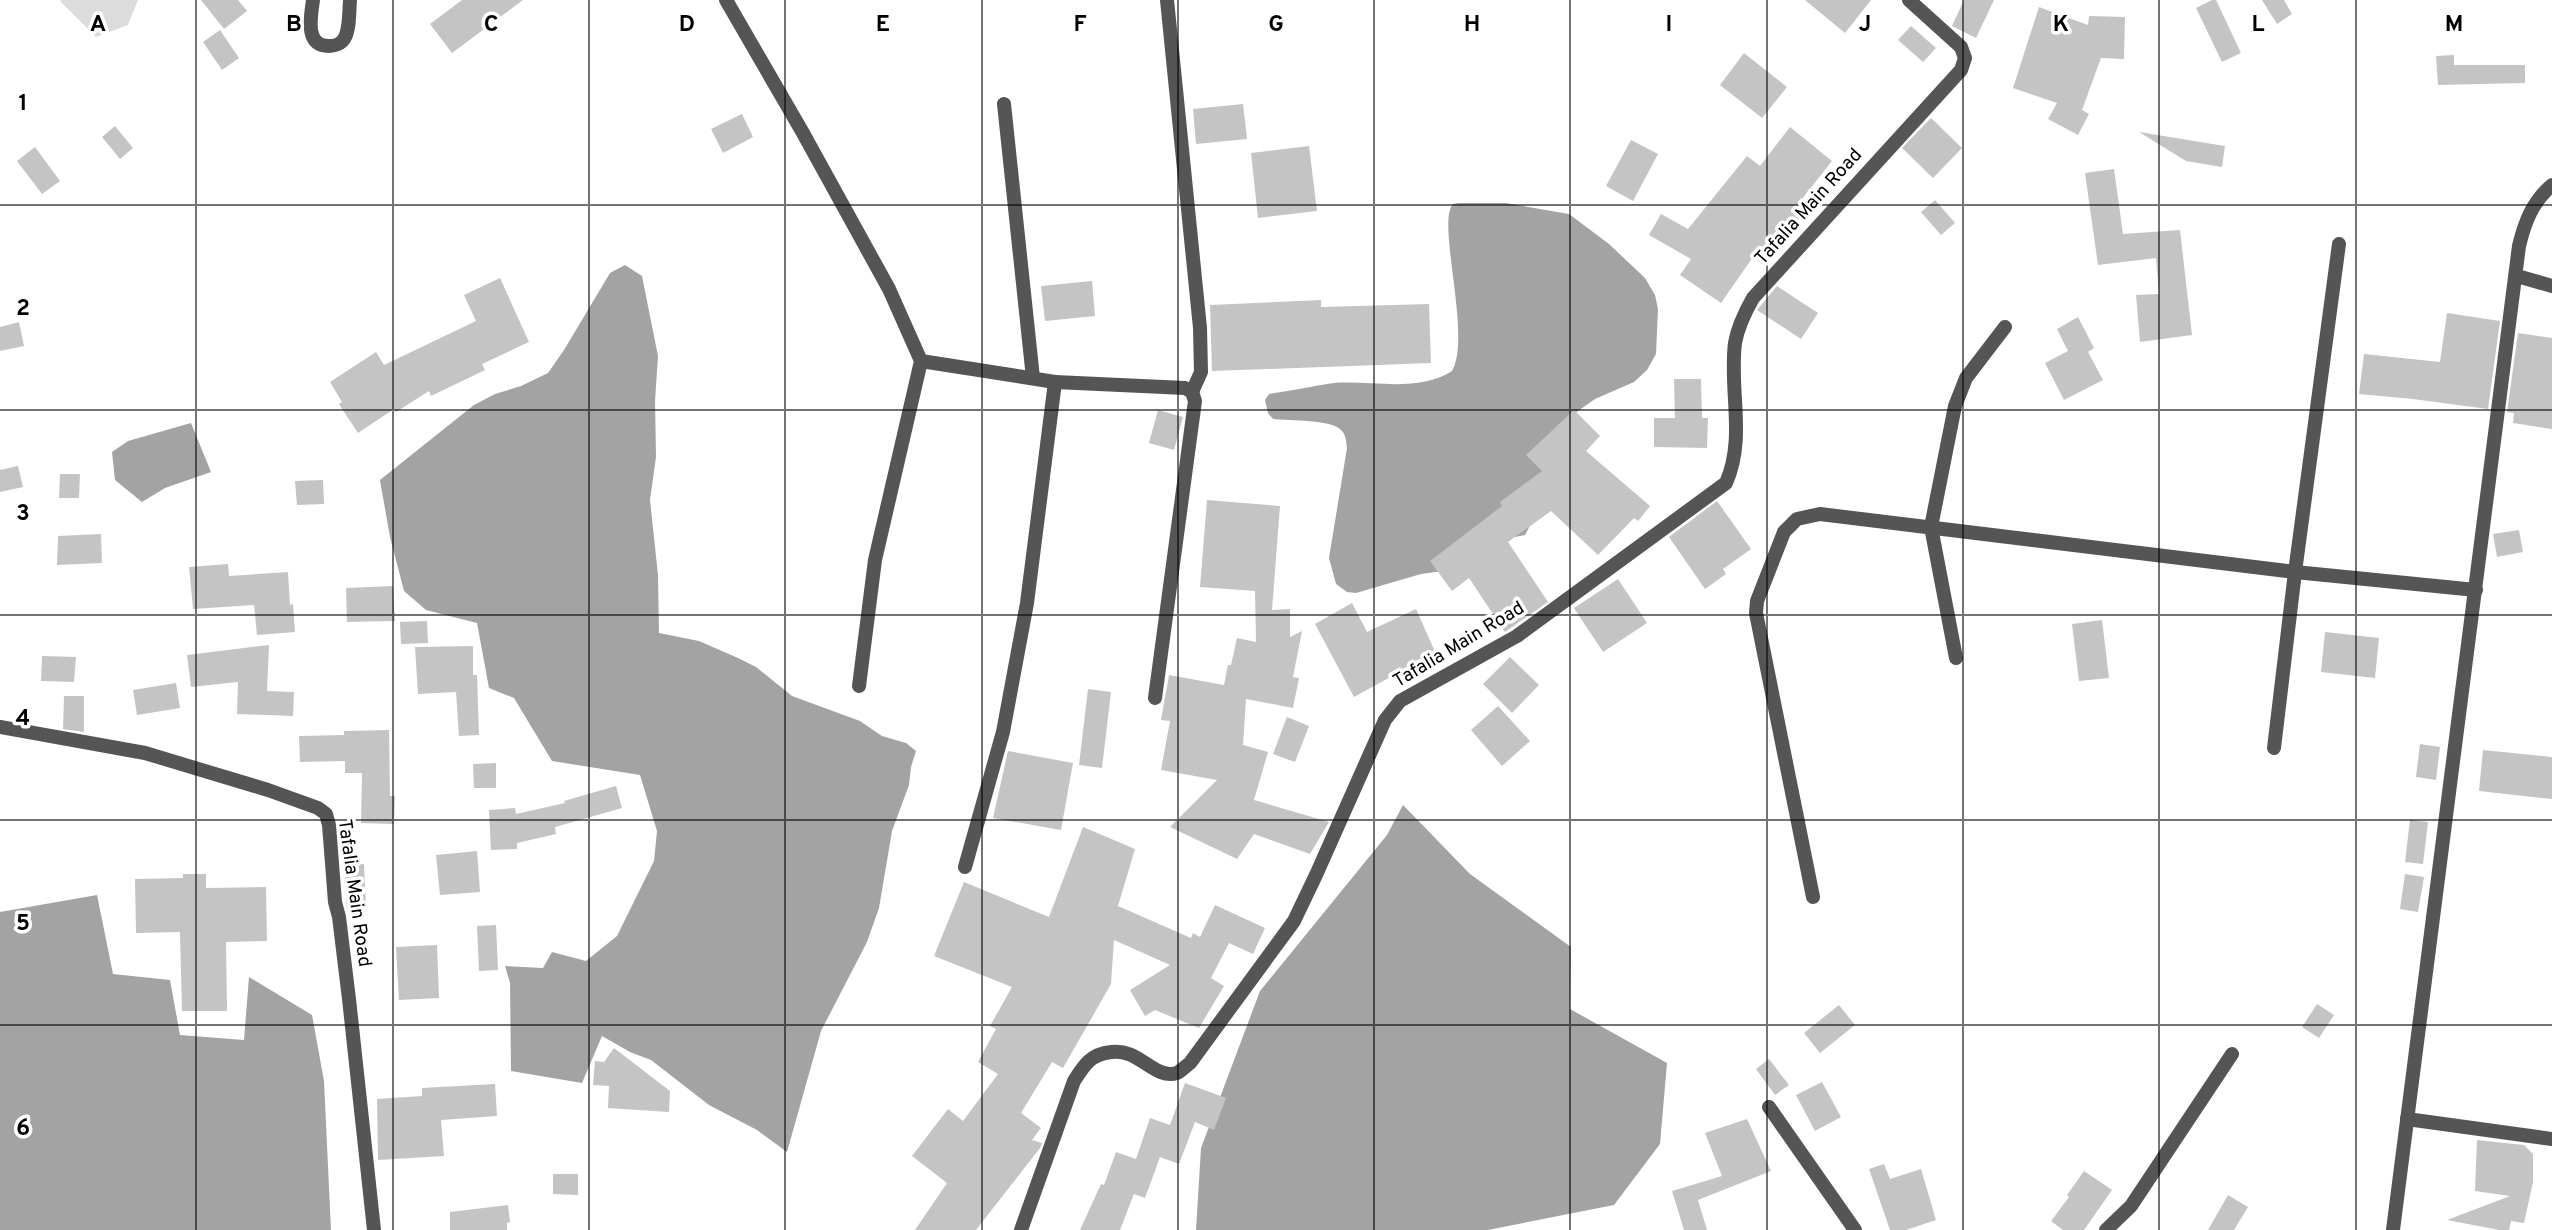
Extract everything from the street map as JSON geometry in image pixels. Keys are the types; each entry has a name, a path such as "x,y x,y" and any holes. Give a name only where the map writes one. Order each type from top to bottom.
{"street":[{"path":"313,0 310,26 313,38 319,44 329,46 345,38 350,0"},
{"path":"726,0 883,277 920,361 874,560 859,686"},
{"path":"1167,0 1200,328 1201,372 1192,392"},
{"name":"Tafalia Main Road","path":"1021,1230 1074,1081 1087,1060 1122,1050 1161,1073 1177,1073 1190,1063 1293,920 1385,720 1400,701 1517,636 1726,483 1734,465 1736,444 1735,344 1741,320 1754,298 1961,70 1965,58 1961,47 1909,0"},
{"path":"1004,104 1033,378"},
{"path":"2393,1230 2524,225 2538,200 2552,185"},
{"path":"2274,748 2339,244"},
{"path":"2517,276 2552,286"},
{"path":"1956,658 1931,527 1955,406 1966,378 2004,327"},
{"path":"920,361 1055,382 1185,388 1192,392 1195,401 1155,698"},
{"path":"965,867 1003,732 1027,603 1055,382"},
{"path":"1813,897 1756,614 1757,601 1784,532 1797,519 1820,514 2295,572 2476,590"},
{"name":"Tafalia Main Road","path":"0,727 145,753 268,790 318,808 326,814 335,902 348,986 374,1230"},
{"path":"2106,1230 2131,1206 2232,1054"},
{"path":"1769,1107 1855,1230"},
{"path":"2407,1119 2552,1139"}],"shaded area":[{"path":"138,0 128,25 96,37 60,1"},
{"path":"1506,203 1569,214 1609,244 1645,278 1655,295 1658,309 1656,354 1647,370 1634,382 1595,399 1568,418 1534,518 1525,535 1515,537 1501,534 1443,571 1421,574 1356,593 1347,592 1336,584 1329,558 1347,448 1344,434 1330,424 1273,419 1268,413 1265,400 1269,394 1334,383 1425,382 1452,371 1457,355 1458,333 1448,233 1449,215 1453,204"},
{"path":"625,265 642,276 658,356 655,401 656,457 650,500 658,575 659,633 699,641 738,658 756,667 792,696 860,721 882,736 906,743 916,751 909,785 892,831 879,908 867,942 821,1031 787,1152 757,1130 709,1105 651,1060 602,1036 582,1083 511,1071 510,983 505,966 543,968 552,952 586,961 617,936 654,861 657,831 640,775 552,761 514,698 489,688 477,623 426,610 404,591 390,537 380,480 474,405 548,373 610,273"},
{"path":"191,423 211,472 165,488 142,502 115,480 112,452 128,441"},
{"path":"1403,805 1470,874 1571,947 1570,1009 1667,1063 1660,1144 1614,1205 1488,1230 1196,1230 1201,1148 1260,991 1387,835"},
{"path":"97,895 113,974 170,980 180,1035 244,1040 249,977 312,1015 324,1081 331,1230 0,1230 0,912"}],"building":[{"path":"201,0 238,0 247,11 224,29"},
{"path":"462,0 523,0 452,53 430,24"},
{"path":"1805,0 1871,0 1845,33"},
{"path":"1964,0 1994,0 1976,38 1952,26"},
{"path":"2216,0 2241,53 2222,62 2196,8"},
{"path":"2262,0 2284,0 2292,14 2277,24"},
{"path":"2039,7 2088,25 2089,16 2125,17 2124,59 2101,58 2082,110 2089,114 2078,135 2048,119 2057,103 2013,88"},
{"path":"1911,26 1936,48 1923,62 1898,40"},
{"path":"220,30 239,58 222,70 203,42"},
{"path":"1744,53 1787,87 1762,118 1720,85"},
{"path":"2454,55 2454,65 2525,65 2525,83 2438,85 2436,56"},
{"path":"1243,104 1247,139 1196,144 1193,109"},
{"path":"742,114 753,137 723,153 711,129"},
{"path":"1931,118 1962,148 1933,178 1902,148"},
{"path":"115,126 133,148 120,159 102,137"},
{"path":"1790,127 1832,161 1802,199 1810,205 1762,264 1753,257 1721,303 1680,275 1691,259 1649,235 1661,214 1688,229 1747,156 1760,166"},
{"path":"2139,132 2225,146 2222,167 2186,161"},
{"path":"1631,140 1658,154 1633,201 1606,186"},
{"path":"1309,146 1317,211 1258,218 1251,153"},
{"path":"35,147 60,181 42,194 17,161"},
{"path":"2114,169 2123,234 2180,230 2192,335 2140,342 2136,295 2159,294 2156,258 2098,265 2085,173"},
{"path":"1935,200 1955,223 1941,235 1921,212"},
{"path":"500,278 529,342 482,364 485,370 431,396 429,391 396,412 394,409 358,433 339,404 342,402 330,382 376,352 384,365 476,321 464,295"},
{"path":"1092,281 1095,316 1045,321 1041,286"},
{"path":"1777,286 1818,313 1801,339 1757,310"},
{"path":"1321,300 1321,307 1429,304 1431,363 1212,371 1210,305"},
{"path":"2447,313 2500,321 2488,409 2359,394 2364,354 2440,362"},
{"path":"2078,317 2094,348 2088,352 2103,380 2064,400 2045,363 2068,351 2057,329"},
{"path":"19,322 24,346 0,351 0,327"},
{"path":"2518,333 2552,338 2552,429 2513,423 2514,413 2507,412"},
{"path":"1674,379 1701,379 1702,418 1708,418 1707,448 1654,447 1654,418 1675,418"},
{"path":"1158,410 1183,417 1174,450 1149,443"},
{"path":"1574,410 1600,436 1586,451 1650,506 1638,521 1634,518 1598,555 1551,511 1508,542 1548,602 1505,632 1469,578 1452,591 1430,561 1502,506 1500,502 1542,471 1526,455"},
{"path":"18,466 23,487 0,492 0,470"},
{"path":"60,474 80,474 79,498 59,498"},
{"path":"323,480 324,504 297,505 295,481"},
{"path":"1207,500 1280,506 1272,610 1290,609 1290,637 1302,631 1293,677 1299,678 1293,708 1246,699 1243,745 1268,752 1254,800 1329,822 1310,854 1254,834 1237,859 1170,827 1217,780 1161,770 1170,721 1161,720 1169,675 1224,685 1237,638 1256,642 1255,591 1200,587"},
{"path":"1717,501 1751,549 1723,569 1726,574 1705,589 1669,537"},
{"path":"2519,530 2523,552 2497,557 2493,534"},
{"path":"101,534 102,563 57,565 58,536"},
{"path":"228,564 229,576 288,572 295,632 257,635 254,605 193,609 189,567"},
{"path":"1618,579 1647,623 1603,652 1574,608"},
{"path":"393,586 395,621 347,622 346,588"},
{"path":"1352,603 1367,632 1416,609 1440,663 1400,681 1396,674 1354,697 1315,624"},
{"path":"2102,620 2109,678 2079,681 2072,624"},
{"path":"427,621 428,643 401,644 400,622"},
{"path":"2325,632 2379,638 2375,678 2321,672"},
{"path":"269,645 267,691 294,692 293,716 237,714 238,682 191,687 187,655"},
{"path":"473,646 479,735 459,736 456,692 418,694 415,647"},
{"path":"42,656 76,657 74,682 41,681"},
{"path":"1510,657 1539,685 1512,713 1483,684"},
{"path":"176,683 180,708 137,715 133,690"},
{"path":"1088,689 1111,692 1102,768 1079,765"},
{"path":"64,696 84,696 84,732 63,729"},
{"path":"1498,706 1530,741 1502,766 1471,730"},
{"path":"1287,717 1309,726 1295,762 1273,754"},
{"path":"389,730 390,796 395,796 394,824 361,823 362,773 345,773 345,761 300,762 299,736"},
{"path":"2420,744 2440,747 2436,780 2416,777"},
{"path":"2483,750 2552,757 2552,799 2479,791"},
{"path":"1008,751 1073,763 1061,830 993,818"},
{"path":"496,763 496,788 474,788 473,764"},
{"path":"616,786 622,808 555,827 556,834 517,843 517,849 491,850 489,810 515,808 516,814 565,803 564,801"},
{"path":"2410,820 2428,822 2423,864 2405,862"},
{"path":"1083,827 1135,849 1118,906 1191,938 1193,933 1200,937 1215,905 1265,928 1253,954 1229,943 1211,978 1224,986 1199,1028 1155,1010 1145,1016 1130,990 1170,965 1114,940 1111,984 1063,1068 1052,1062 1021,1113 1041,1128 1032,1140 1042,1143 1040,1148 976,1230 915,1230 947,1183 912,1156 948,1109 963,1121 998,1074 978,1062 996,1029 990,1026 1012,987 934,956 964,882 1049,917"},
{"path":"477,851 480,892 440,895 436,855"},
{"path":"364,864 366,908 347,909 344,865"},
{"path":"183,874 206,874 206,888 266,887 267,941 226,942 227,1011 182,1011 180,932 136,933 135,879 183,878"},
{"path":"2405,874 2424,877 2418,912 2400,909"},
{"path":"496,925 498,970 479,971 477,926"},
{"path":"437,945 439,998 399,1000 396,947"},
{"path":"2317,1004 2334,1015 2319,1038 2302,1027"},
{"path":"1839,1005 1855,1025 1820,1053 1804,1033"},
{"path":"614,1048 670,1091 669,1112 608,1108 609,1086 593,1085 595,1061 604,1062"},
{"path":"1769,1059 1789,1085 1775,1095 1756,1069"},
{"path":"1822,1082 1841,1117 1815,1131 1796,1095"},
{"path":"1185,1083 1226,1098 1214,1130 1195,1122 1179,1164 1160,1157 1145,1198 1134,1194 1120,1230 1080,1230 1101,1184 1104,1185 1116,1152 1136,1159 1150,1118 1170,1125"},
{"path":"495,1084 497,1116 441,1120 444,1156 378,1160 377,1099 422,1096 422,1088"},
{"path":"1747,1119 1771,1171 1698,1200 1707,1230 1684,1230 1672,1191 1722,1176 1705,1133"},
{"path":"2477,1140 2524,1145 2533,1154 2533,1182 2524,1223 2511,1221 2509,1230 2447,1220 2510,1196 2475,1191"},
{"path":"1884,1164 1890,1179 1921,1169 1936,1220 1906,1230 1890,1230 1869,1169"},
{"path":"2084,1171 2112,1190 2084,1230 2063,1230 2051,1221"},
{"path":"553,1174 578,1174 578,1195 553,1194"},
{"path":"2228,1195 2248,1207 2234,1230 2208,1230"},
{"path":"508,1205 510,1222 507,1223 507,1230 450,1230 450,1212"}]}
